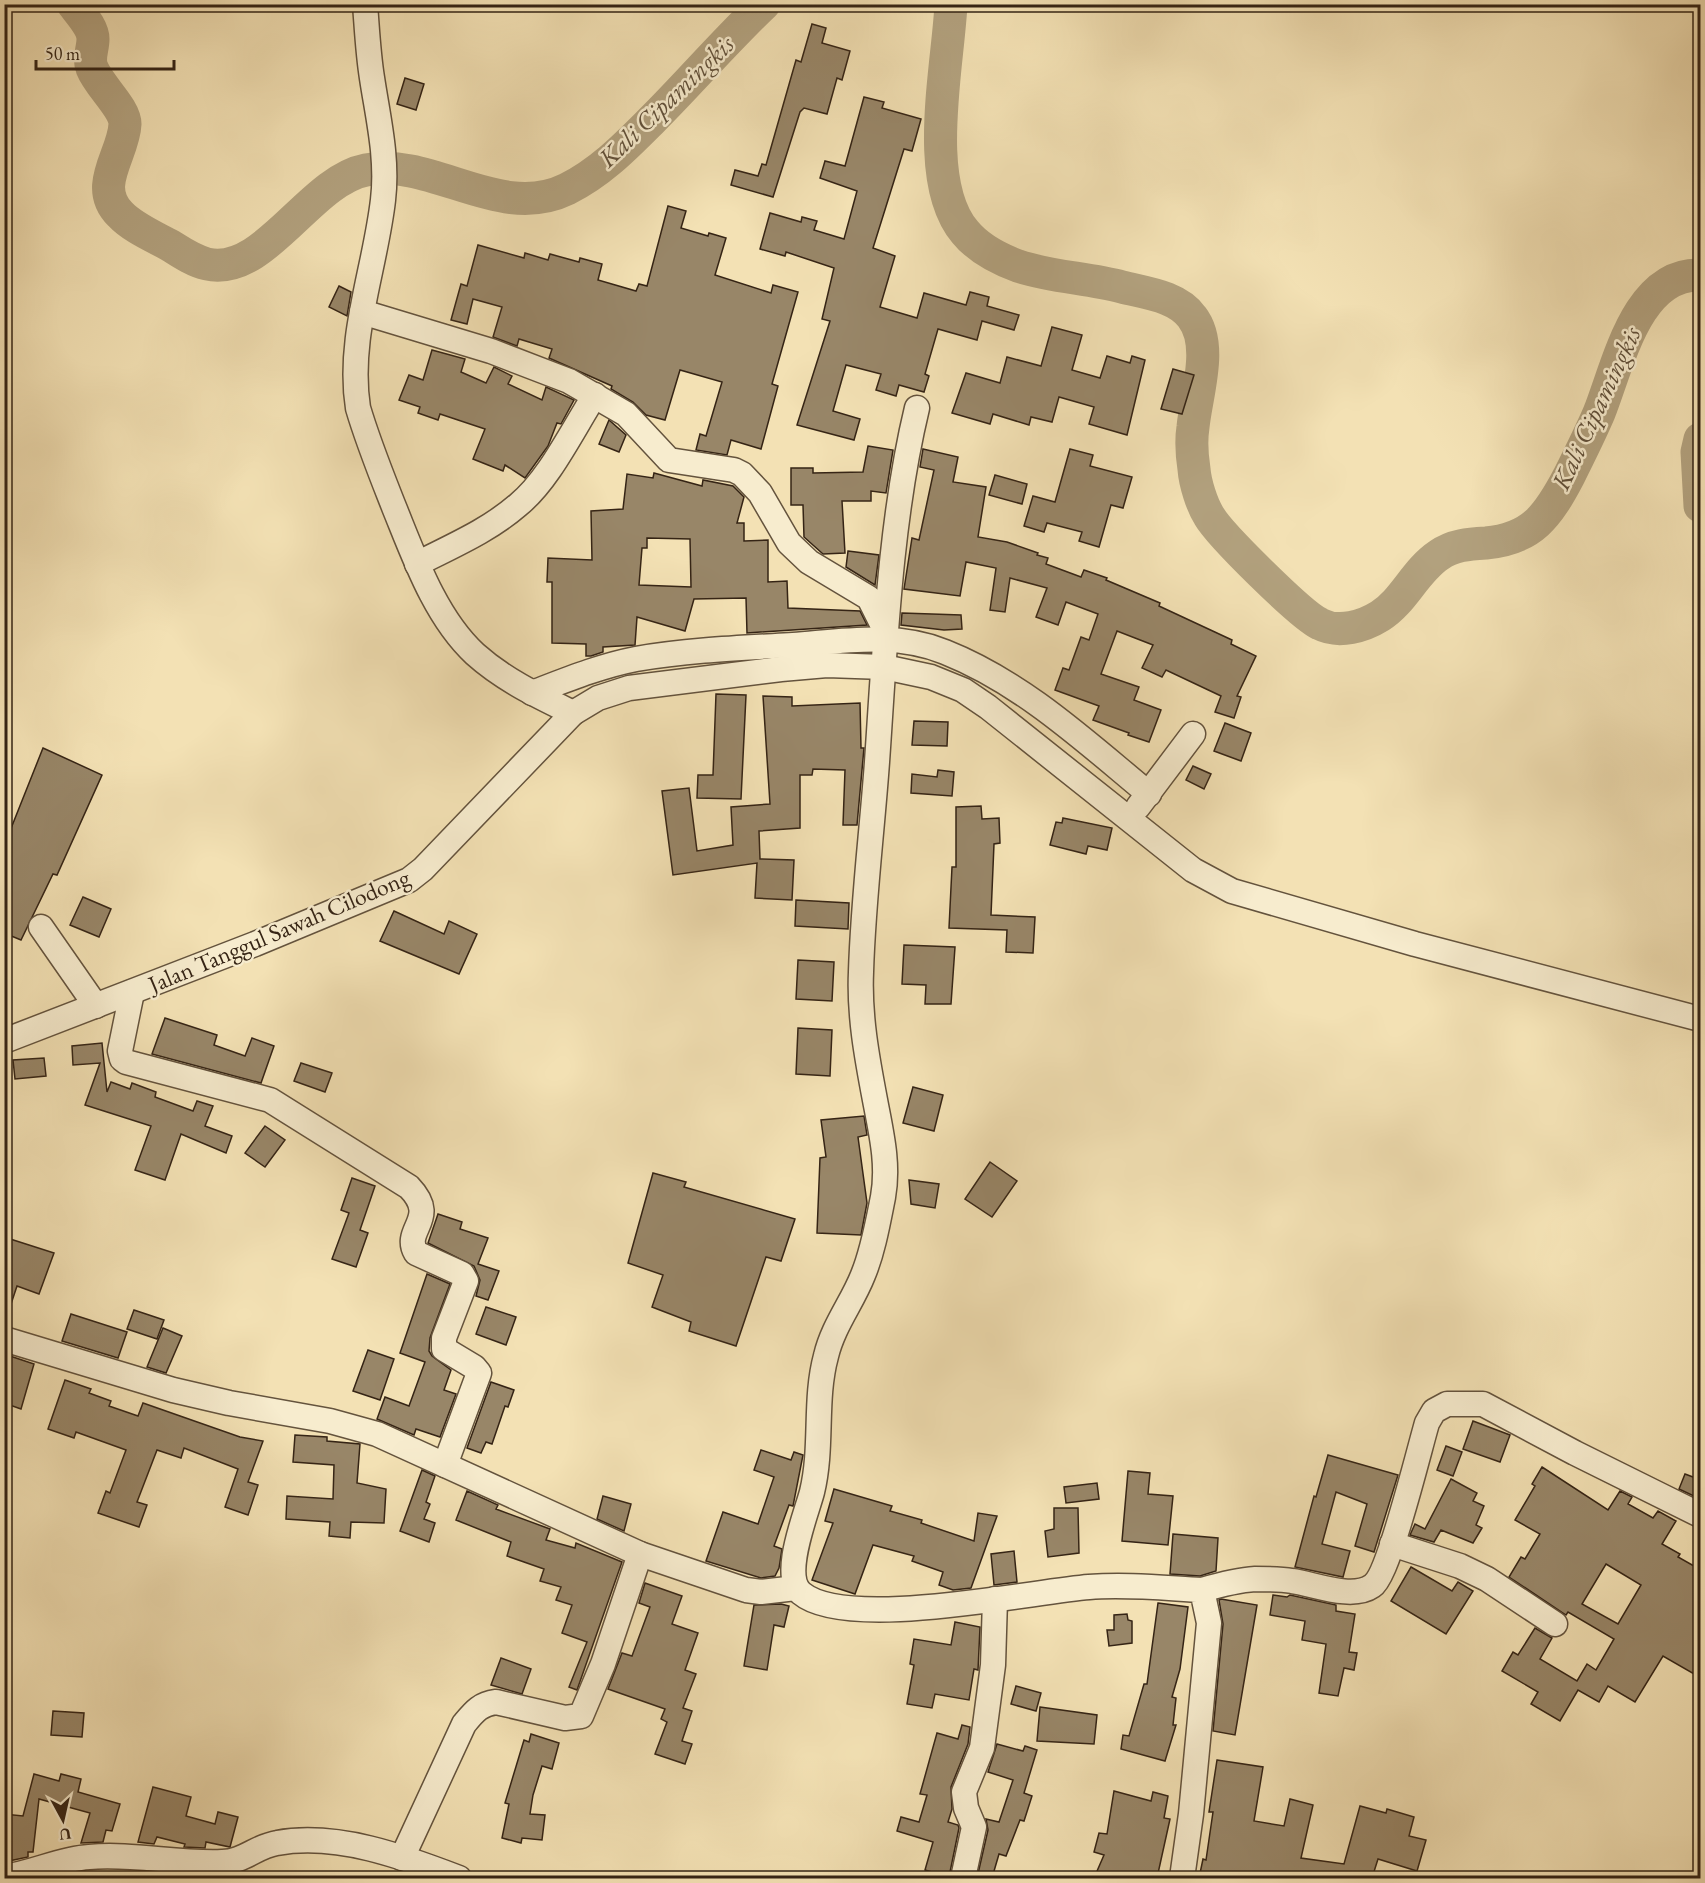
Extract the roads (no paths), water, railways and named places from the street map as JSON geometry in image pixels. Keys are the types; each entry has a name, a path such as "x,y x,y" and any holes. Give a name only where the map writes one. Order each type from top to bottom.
{"street":[{"path":"365,4 372,78 383,140 383,199 355,349 354,382 358,408 417,564 446,617 473,652 519,687 573,713"},
{"path":"362,312 491,351 569,381 595,395 638,424 669,460 734,470 742,474 760,494 789,543 809,562 869,598 885,635"},
{"path":"417,564 478,533 520,504 546,472 595,395"},
{"path":"796,1588 794,1564 797,1543 817,1465 819,1394 824,1363 836,1326 863,1275 884,1192 885,1158 864,1034 861,971 885,635 911,434 917,408"},
{"path":"532,693 588,671 635,659 685,652 783,657 885,635 946,652 982,669 1033,700 1149,794"},
{"name":"Jalan Tanggul Sawah Cilodong","path":"4,1041 132,992 408,880 423,869 573,713 598,698 629,688 783,657 827,665 884,667 931,677 963,690 1013,726 1193,870 1232,891 1368,931 1701,1019"},
{"path":"1013,726 1033,700"},
{"path":"1127,819 1149,794 1193,734"},
{"path":"41,927 96,1005"},
{"path":"132,992 120,1051 122,1059 270,1100 409,1187 420,1198 422,1212 413,1240 416,1253 462,1274 466,1281 444,1338 444,1348 474,1367 479,1373 446,1465"},
{"path":"4,1339 173,1390 330,1421 377,1434 640,1554 746,1590 761,1592 796,1588 818,1602 864,1609 995,1599 1093,1587 1202,1590 1226,1582 1253,1579 1289,1580 1350,1592 1363,1591 1378,1581 1392,1544 1427,1423 1434,1411 1447,1404 1483,1404 1575,1453 1701,1515"},
{"path":"1392,1544 1460,1566 1487,1579 1555,1624"},
{"path":"402,1858 464,1724 476,1709 484,1704 496,1702 565,1718 581,1716 603,1664 640,1554"},
{"path":"1182,1878 1194,1790 1209,1623 1202,1590"},
{"path":"963,1878 974,1827 966,1808 964,1792 983,1741 993,1665 995,1599"},
{"path":"4,1877 87,1857 126,1856 224,1863 242,1859 274,1843 309,1839 402,1858 459,1878"}],"waterway":[{"name":"Kali Cipamingkis","path":"73,4 91,30 93,43 90,61 95,75 124,118 123,135 109,181 112,203 131,224 197,261 207,264 228,264 248,256 268,243 325,191 345,178 366,170 391,168 416,172 492,194 517,198 542,197 567,189 591,175 623,149 764,4"},
{"name":"Kali Cipamingkis","path":"951,4 943,90 941,154 944,184 952,210 965,232 989,252 1018,266 1150,294 1169,300 1186,310 1198,328 1202,342 1202,371 1192,443 1196,481 1204,506 1216,526 1262,574 1310,618 1327,627 1351,628 1380,616 1396,602 1423,569 1450,549 1502,541 1527,531 1537,523 1554,503 1577,461 1599,413 1622,348 1645,305 1660,289 1678,278 1700,275"},
{"name":"Kali Cipamingkis","path":"1700,439 1697,452 1700,506"}]}
